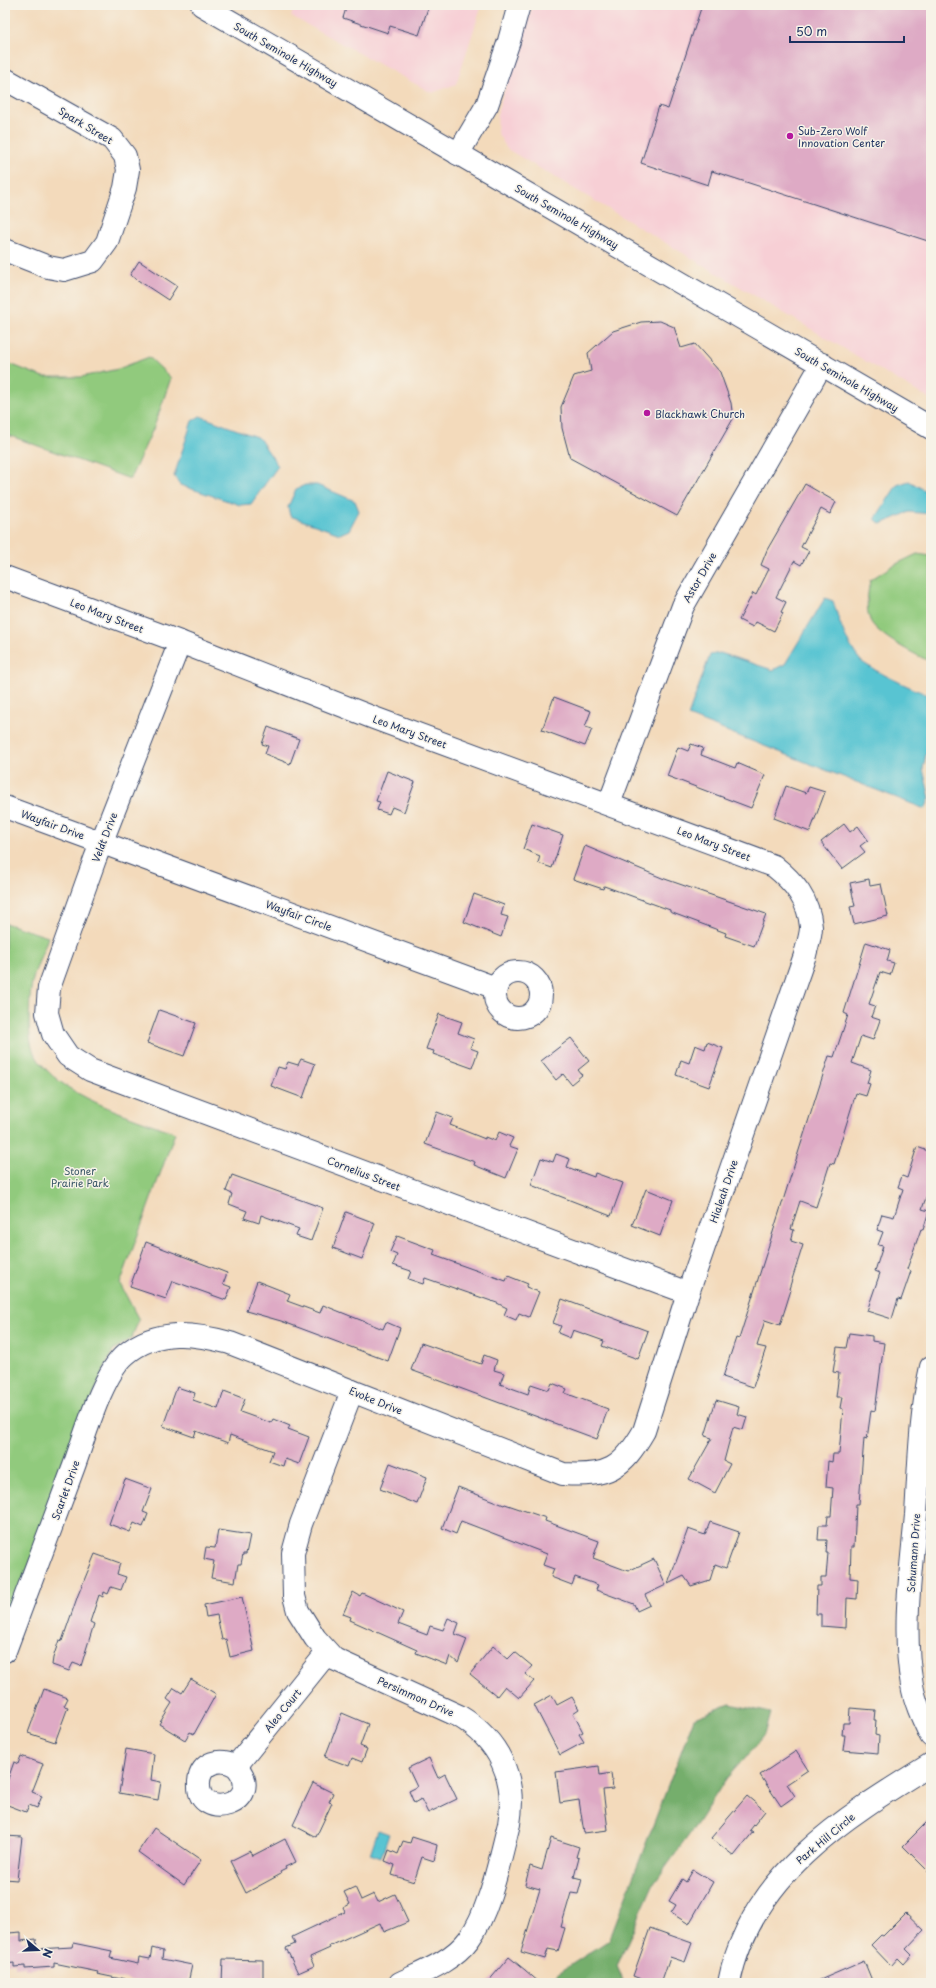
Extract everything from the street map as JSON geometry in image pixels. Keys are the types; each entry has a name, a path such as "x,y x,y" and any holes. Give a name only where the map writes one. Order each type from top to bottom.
{"street":[{"name":"South Seminole Highway","path":"202,5 931,428"},
{"path":"458,154 487,106 509,41 519,5"},
{"name":"Spark Street","path":"5,79 112,139 125,156 128,170 125,188 107,242 93,261 64,270 48,267 5,250"},
{"name":"Astor Drive","path":"609,804 682,606 822,364"},
{"name":"Leo Mary Street","path":"5,577 180,642 374,718 774,866 790,878 804,898"},
{"name":"Veldt Drive","path":"53,1034 47,1014 49,988 102,842 180,642"},
{"name":"Wayfair Drive","path":"5,807 102,842"},
{"name":"Wayfair Circle","path":"102,842 496,988"},
{"name":"Hialeah Drive","path":"607,1471 622,1462 632,1451 644,1431 688,1293 805,955 811,928 804,898"},
{"name":"Cornelius Street","path":"53,1034 68,1056 90,1070 688,1293"},
{"name":"Evoke Drive","path":"144,1343 165,1335 202,1335 230,1342 563,1474 587,1475 607,1471"},
{"name":"Scarlet Drive","path":"5,1651 103,1389 113,1368 126,1354 144,1343"},
{"name":"Schumann Drive","path":"931,1367 924,1406 908,1613 909,1664 912,1686 919,1712 931,1736"},
{"name":"Persimmon Drive","path":"352,1391 301,1524 293,1553 294,1596 298,1611 327,1653 351,1668 459,1716 472,1724 492,1744 507,1772 510,1783 511,1811 509,1824 487,1901 480,1919 469,1939 442,1962 400,1983"},
{"name":"Aleo Court","path":"236,1766 327,1653"},
{"name":"Park Hill Circle","path":"730,1983 734,1961 742,1941 766,1899 787,1872 817,1842 861,1808 931,1764"}],"shaded area":[{"path":"295,5 482,5 456,84 432,93 291,16"},
{"path":"533,5 931,5 931,400 507,149 497,132 498,110"}],"green space":[{"path":"149,357 171,378 154,427 130,479 5,434 5,362 43,377 81,377 118,369"},
{"path":"917,554 931,556 931,662 888,638 874,626 868,615 867,600 870,580 892,566"},
{"name":"Stoner Prairie Park","path":"5,923 48,937 32,983 29,1012 29,1031 32,1047 34,1053 45,1068 60,1082 97,1103 175,1133 120,1284 139,1320 131,1339 113,1350 101,1376 5,1629"},
{"path":"730,1704 771,1713 765,1735 726,1779 697,1824 653,1885 617,1966 624,1983 552,1983 557,1974 609,1940 694,1718"}],"water":[{"path":"200,416 259,438 278,466 251,504 240,505 180,485 174,476 192,421"},
{"path":"909,481 931,494 931,514 909,512 881,524 875,519 897,485"},
{"path":"305,485 317,485 355,501 359,511 349,530 340,534 290,516 288,507 296,489"},
{"path":"825,598 833,601 840,624 860,660 882,674 931,696 931,747 926,754 923,769 930,798 925,809 688,716 710,655 720,653 773,670 785,664"},
{"path":"378,1830 389,1834 381,1858 370,1854"}],"building":[{"path":"347,5 429,5 419,35 390,26 388,33 343,18"},
{"name":"Sub-Zero Wolf Innovation Center","path":"702,5 931,5 931,242 712,171 708,185 641,163 659,106 668,109"},
{"path":"139,261 177,286 168,300 130,275"},
{"name":"Blackhawk Church","path":"660,321 674,327 681,348 695,344 720,372 731,403 733,419 677,516 570,458 562,428 561,407 574,376 591,371 588,353 613,331 641,322"},
{"path":"805,484 836,502 830,514 821,509 801,547 809,551 801,565 794,561 776,597 786,602 781,612 783,613 774,631 756,622 753,627 739,620 753,593 756,595 769,569 761,565 767,550"},
{"path":"554,697 591,711 585,727 592,729 585,746 542,730"},
{"path":"268,727 299,739 290,764 265,754 268,746 262,744"},
{"path":"691,744 703,748 701,755 735,768 737,763 765,775 751,808 667,776 678,747 688,751"},
{"path":"387,771 415,782 404,812 392,807 389,814 377,810 380,802 376,801"},
{"path":"786,786 806,793 809,787 825,792 810,832 774,818"},
{"path":"532,824 563,835 552,868 538,863 540,856 523,849"},
{"path":"844,824 850,832 858,826 868,840 860,846 865,852 842,869 821,842"},
{"path":"585,846 662,878 766,914 754,946 725,936 726,933 670,912 670,910 604,886 603,889 573,879"},
{"path":"869,879 870,886 881,884 888,916 854,924 850,907 855,906 850,883"},
{"path":"474,894 504,905 501,915 508,917 501,937 464,922"},
{"path":"866,942 890,950 887,961 894,963 890,975 880,972 869,1004 875,1006 871,1017 880,1020 873,1040 861,1036 852,1063 871,1070 867,1083 870,1084 866,1096 856,1093 834,1164 830,1163 816,1207 800,1201 791,1229 794,1230 791,1241 803,1245 789,1289 791,1290 780,1325 765,1320 757,1346 766,1348 753,1387 723,1377 736,1338 739,1339 829,1056 834,1057 848,1015 844,1013"},
{"path":"159,1010 196,1023 184,1056 147,1043"},
{"path":"439,1014 462,1022 458,1033 474,1039 470,1048 478,1051 472,1068 433,1054 434,1051 426,1049"},
{"path":"571,1038 589,1061 578,1070 582,1075 571,1084 563,1074 556,1080 541,1061"},
{"path":"707,1042 723,1048 709,1087 676,1075 681,1060 689,1063 695,1045 705,1049"},
{"path":"301,1059 315,1064 303,1098 271,1086 278,1067 285,1069 288,1062 298,1065"},
{"path":"437,1112 453,1118 450,1125 485,1139 485,1137 495,1141 499,1132 513,1138 509,1146 518,1149 506,1178 474,1165 475,1162 425,1144"},
{"path":"917,1147 931,1152 931,1183 922,1209 929,1211 907,1269 911,1271 901,1300 898,1299 892,1319 867,1311 880,1273 875,1271 883,1246 878,1245 883,1232 877,1230 882,1214 894,1217 903,1189 898,1187 902,1176 907,1178"},
{"path":"556,1154 570,1159 567,1167 594,1177 595,1173 623,1183 611,1216 531,1185 541,1158 553,1162"},
{"path":"232,1175 323,1208 311,1241 296,1236 299,1229 261,1215 259,1223 244,1218 247,1211 229,1204 232,1194 226,1191"},
{"path":"646,1189 673,1200 660,1236 632,1225"},
{"path":"346,1212 375,1223 362,1259 333,1248"},
{"path":"397,1236 435,1250 433,1255 506,1281 508,1276 528,1284 526,1287 539,1292 529,1317 519,1313 516,1320 504,1315 507,1308 497,1303 425,1278 423,1284 408,1279 411,1271 393,1265 397,1255 390,1252"},
{"path":"146,1242 227,1273 223,1284 231,1287 226,1300 173,1281 166,1299 130,1287"},
{"path":"257,1281 290,1294 287,1301 320,1313 323,1305 383,1329 386,1322 400,1328 388,1361 281,1321 246,1311"},
{"path":"562,1299 648,1331 638,1359 602,1346 604,1341 573,1330 570,1338 558,1333 561,1326 553,1323"},
{"path":"849,1333 872,1336 872,1341 884,1343 875,1411 871,1410 867,1439 864,1438 859,1504 856,1504 854,1547 851,1547 850,1578 858,1579 857,1599 847,1598 846,1628 821,1626 821,1614 816,1614 817,1586 821,1586 821,1577 826,1577 828,1553 826,1553 827,1540 818,1540 819,1525 827,1525 828,1516 831,1516 833,1488 826,1487 828,1461 832,1462 833,1454 839,1454 843,1409 840,1408 842,1397 836,1397 839,1373 833,1372 837,1347 846,1348"},
{"path":"421,1343 481,1364 484,1355 497,1360 494,1370 504,1373 500,1384 528,1394 531,1384 549,1390 552,1383 567,1389 565,1393 608,1409 597,1439 411,1370"},
{"path":"177,1387 195,1393 193,1400 218,1409 224,1391 245,1399 240,1412 271,1423 273,1419 290,1426 288,1429 309,1437 299,1464 285,1459 283,1466 269,1461 273,1451 230,1435 228,1443 196,1431 194,1437 163,1426"},
{"path":"716,1400 739,1407 737,1414 747,1417 743,1430 733,1427 724,1461 730,1464 715,1493 689,1479 712,1438 705,1436"},
{"path":"390,1463 427,1477 417,1504 380,1489"},
{"path":"125,1479 152,1489 143,1512 148,1514 143,1527 134,1523 130,1532 109,1524"},
{"path":"458,1487 504,1505 505,1504 546,1518 545,1521 599,1541 593,1558 628,1571 654,1559 666,1585 645,1595 650,1605 637,1611 634,1604 596,1590 598,1585 575,1577 572,1585 551,1577 554,1569 543,1565 547,1554 461,1521 456,1534 442,1528"},
{"path":"710,1522 739,1532 726,1568 715,1564 710,1580 691,1586 684,1576 668,1584 688,1529 705,1535"},
{"path":"218,1530 250,1535 246,1554 243,1554 241,1564 238,1564 235,1582 211,1578 214,1561 204,1559 206,1547 215,1548"},
{"path":"95,1554 120,1563 117,1574 126,1577 121,1590 111,1587 108,1594 104,1592 103,1597 99,1595 90,1622 94,1624 81,1666 73,1663 69,1671 52,1665 53,1658 59,1640 62,1641 78,1595"},
{"path":"353,1592 360,1596 362,1593 403,1612 398,1624 427,1635 430,1626 443,1630 448,1618 459,1623 455,1634 467,1639 458,1663 450,1656 447,1665 416,1653 417,1650 350,1620 351,1617 343,1614"},
{"path":"242,1597 254,1651 230,1657 226,1639 222,1640 217,1615 206,1617 204,1605"},
{"path":"493,1646 508,1659 515,1652 532,1666 525,1674 534,1681 519,1698 505,1686 497,1696 470,1674"},
{"path":"191,1679 216,1694 194,1734 190,1732 185,1740 159,1724 172,1703 167,1699 174,1688 182,1693"},
{"path":"44,1689 68,1698 64,1706 68,1707 55,1742 28,1733"},
{"path":"552,1695 557,1705 572,1697 579,1709 573,1713 583,1732 579,1734 584,1742 560,1755 534,1705"},
{"path":"850,1708 875,1710 875,1735 879,1736 878,1753 843,1750 845,1735 842,1735 843,1723 849,1723"},
{"path":"342,1713 368,1724 360,1746 367,1749 362,1762 352,1758 349,1766 325,1757"},
{"path":"126,1749 154,1754 151,1780 161,1782 158,1800 119,1793"},
{"path":"796,1751 808,1770 787,1784 795,1796 781,1806 760,1775"},
{"path":"21,1756 43,1764 32,1792 42,1796 37,1808 29,1805 26,1812 5,1804 5,1787 14,1762 18,1764"},
{"path":"429,1758 438,1778 445,1774 457,1799 428,1813 421,1799 414,1803 409,1791 417,1787 408,1768"},
{"path":"599,1766 600,1775 611,1773 613,1789 603,1790 608,1830 584,1833 579,1800 560,1803 556,1772"},
{"path":"313,1783 333,1793 329,1802 332,1803 316,1837 293,1825"},
{"path":"747,1796 765,1811 750,1830 753,1832 734,1856 711,1838"},
{"path":"931,1818 931,1874 903,1846"},
{"path":"154,1828 201,1860 184,1885 138,1852"},
{"path":"5,1836 22,1837 17,1880 5,1879"},
{"path":"412,1837 437,1845 434,1861 422,1857 414,1882 392,1875 395,1865 385,1861 389,1850 398,1854 403,1841 410,1843"},
{"path":"551,1838 579,1847 576,1857 579,1858 574,1877 582,1879 578,1894 571,1893 561,1927 565,1928 558,1951 548,1949 545,1959 521,1952 540,1889 525,1885 530,1866 542,1870"},
{"path":"285,1839 296,1862 285,1867 286,1869 280,1872 281,1874 246,1893 230,1861 250,1851 252,1856"},
{"path":"693,1870 713,1882 689,1924 671,1913 676,1905 669,1901 682,1879 686,1882"},
{"path":"355,1887 361,1900 374,1894 378,1902 395,1894 408,1922 384,1932 380,1923 329,1946 330,1948 310,1957 314,1966 298,1973 286,1948 295,1944 292,1937 345,1912 343,1908 350,1904 344,1892"},
{"path":"906,1913 924,1930 906,1949 912,1955 904,1964 898,1958 891,1966 871,1945 881,1935 883,1936"},
{"path":"650,1928 692,1943 685,1962 670,1957 661,1983 651,1983 633,1976"},
{"path":"21,1932 21,1941 36,1939 37,1949 72,1947 73,1943 112,1951 110,1958 138,1964 139,1957 150,1959 152,1948 163,1951 162,1959 192,1965 188,1983 145,1983 97,1974 98,1972 54,1963 54,1967 25,1969 25,1966 14,1967 14,1963 5,1964 5,1941 9,1941 9,1933"},
{"path":"509,1957 525,1970 540,1983 487,1983"},
{"path":"223,1959 263,1960 263,1983 222,1983"},
{"path":"864,1961 873,1983 813,1983"}],"place":[{"name":"Sub-Zero Wolf Innovation Center","path":"790,136"},
{"name":"Blackhawk Church","path":"647,413"}]}
